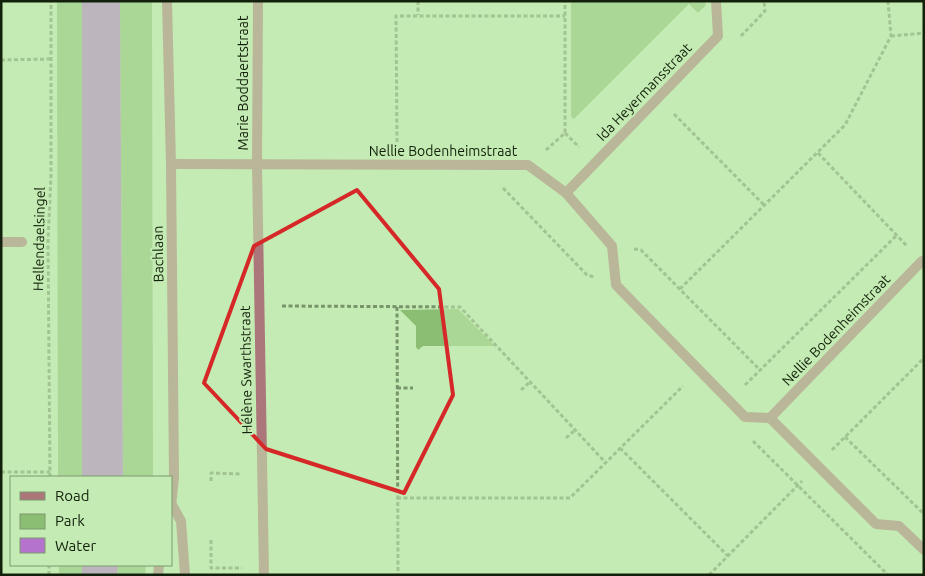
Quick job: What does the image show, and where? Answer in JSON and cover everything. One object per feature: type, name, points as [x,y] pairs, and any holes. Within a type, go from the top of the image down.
[{"type":"street","name":"Bachlaan","points":[[167,1],[174,468],[172,506],[181,521],[185,575]]},
{"type":"street","name":"Marie Boddaertstraat","points":[[256,165],[258,1]]},
{"type":"street","name":"Ida Heyermansstraat","points":[[566,193],[718,36],[716,1]]},
{"type":"street","name":"Nellie Bodenheimstraat","points":[[170,164],[528,165],[566,193],[612,246]]},
{"type":"street","name":"Hélène Swarthstraat","points":[[256,165],[264,571]]},
{"type":"street","points":[[1,242],[22,242]]},
{"type":"street","points":[[612,246],[616,285],[745,417],[770,418],[876,524],[899,526],[924,550]]},
{"type":"street","name":"Nellie Bodenheimstraat","points":[[770,418],[922,261]]},
{"type":"path","name":"Hellendaelsingel","points":[[50,476],[48,242],[52,175],[51,1]]},
{"type":"path","points":[[418,1],[418,15]]},
{"type":"path","points":[[528,165],[565,133],[565,1]]},
{"type":"path","points":[[680,289],[844,125],[891,36],[888,1]]},
{"type":"path","points":[[398,165],[396,16],[565,16]]},
{"type":"path","points":[[891,36],[924,33]]},
{"type":"path","points":[[1,60],[51,59]]},
{"type":"path","points":[[658,98],[765,206]]},
{"type":"path","points":[[818,153],[922,261]]},
{"type":"path","points":[[496,165],[495,180],[587,275],[616,285]]},
{"type":"path","points":[[729,401],[896,236]]},
{"type":"path","points":[[612,246],[641,250],[760,370]]},
{"type":"path","points":[[259,306],[460,307],[606,463]]},
{"type":"path","points":[[397,307],[398,575]]},
{"type":"path","points":[[397,498],[570,498],[699,370]]},
{"type":"path","points":[[521,390],[530,382]]},
{"type":"path","points":[[397,388],[413,388]]},
{"type":"path","points":[[745,417],[748,436],[887,575]]},
{"type":"path","points":[[566,438],[575,430]]},
{"type":"path","points":[[845,436],[924,514]]},
{"type":"path","points":[[620,448],[728,556]]},
{"type":"path","points":[[1,472],[50,472]]},
{"type":"path","points":[[211,481],[211,474],[261,474]]},
{"type":"path","points":[[211,540],[211,568],[264,571]]},
{"type":"highlighted area","points":[[357,190],[439,289],[453,395],[404,493],[266,449],[204,383],[254,246]]},
{"type":"green space","points":[[57,1],[82,1],[82,476],[58,476]]},
{"type":"green space","points":[[120,1],[152,1],[153,476],[123,476]]},
{"type":"green space","points":[[571,1],[705,1],[706,5],[698,13],[689,4],[574,119],[571,115]]},
{"type":"green space","points":[[458,309],[495,346],[423,346],[418,350],[416,347],[416,326],[400,310]]},
{"type":"green space","points":[[59,566],[82,566],[82,575],[59,575]]},
{"type":"green space","points":[[118,566],[146,566],[145,575],[117,575]]},
{"type":"water","points":[[82,1],[120,1],[123,476],[82,476]]},
{"type":"water","points":[[82,566],[118,566],[117,575],[82,575]]}]
